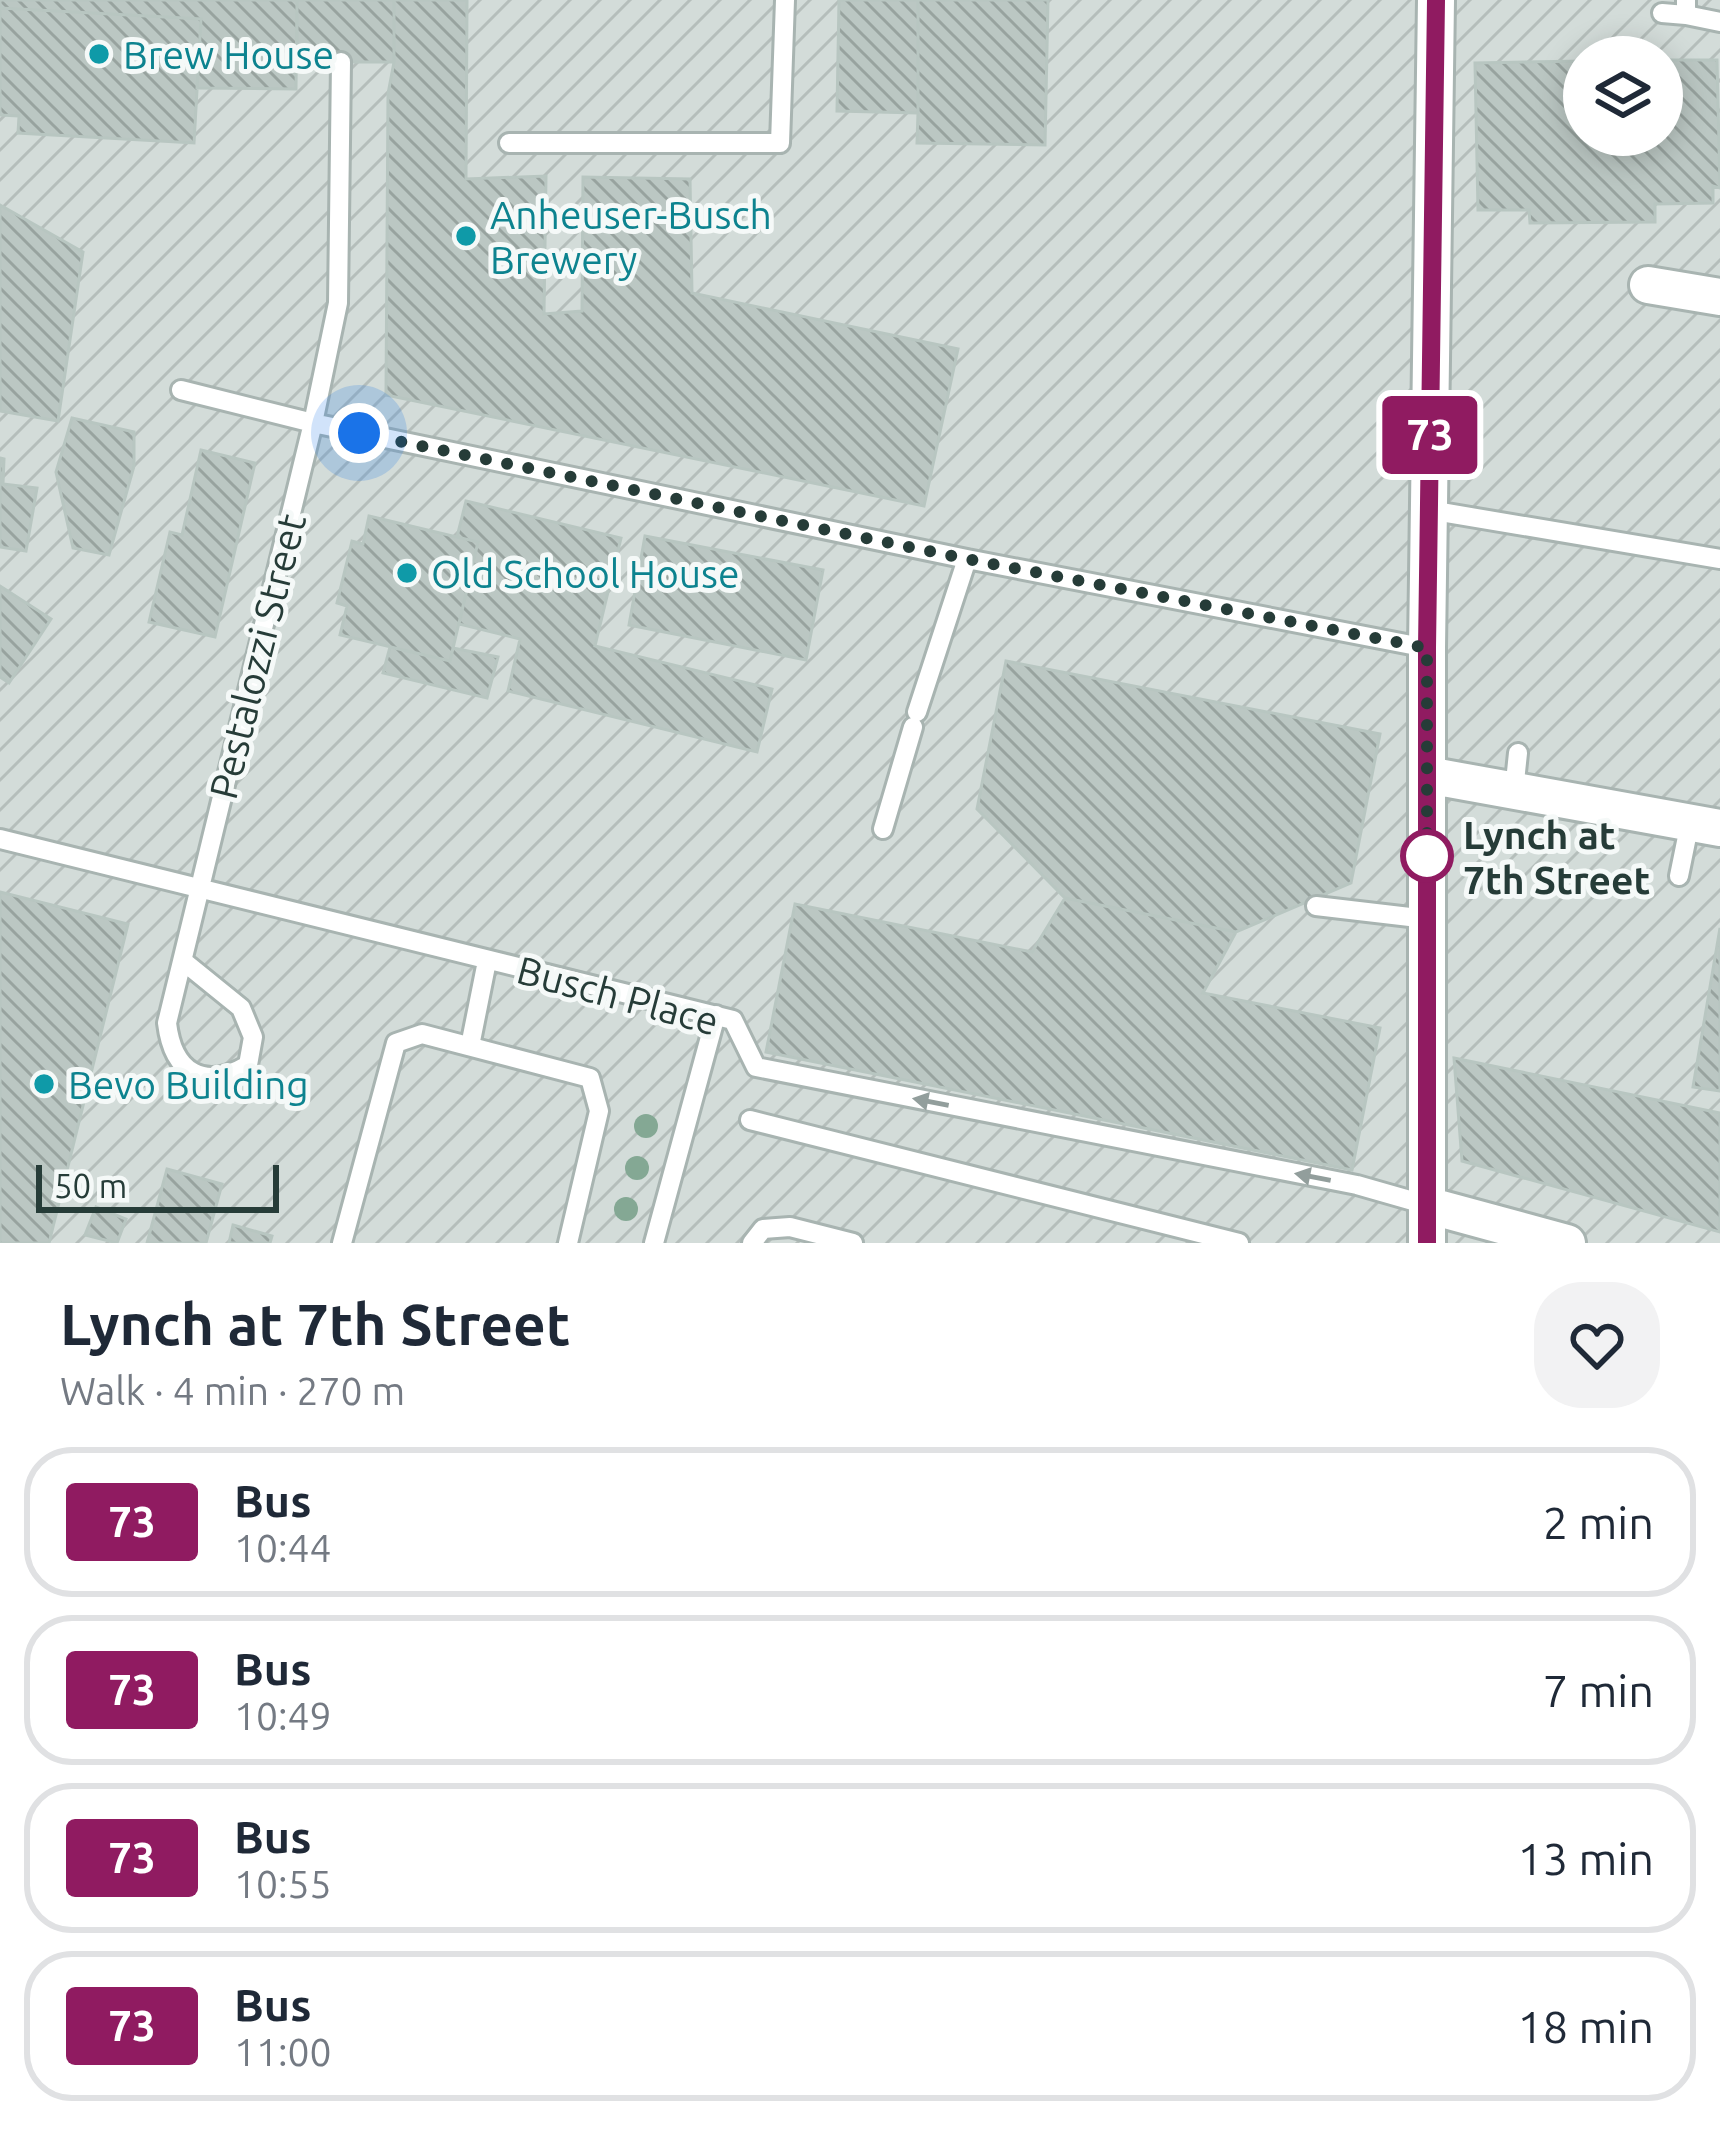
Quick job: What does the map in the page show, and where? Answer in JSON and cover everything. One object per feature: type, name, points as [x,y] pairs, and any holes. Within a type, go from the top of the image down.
[{"type":"street","points":[[1427,1243],[1426,775],[1436,0]]},
{"type":"street","points":[[1648,285],[1720,297]]},
{"type":"street","points":[[1426,775],[1710,825]]},
{"type":"street","points":[[1427,1205],[1567,1243]]},
{"type":"lane","points":[[509,143],[780,143],[785,0]]},
{"type":"lane","points":[[1662,14],[1686,8],[1720,22]]},
{"type":"lane","name":"Pestalozzi Street","points":[[183,961],[241,1008],[254,1037],[248,1065],[232,1075],[206,1080],[187,1069],[170,1045],[167,1023],[338,303],[341,62]]},
{"type":"lane","points":[[181,391],[313,423],[967,559],[1427,648]]},
{"type":"lane","points":[[1429,509],[1720,559]]},
{"type":"lane","points":[[884,830],[967,559]]},
{"type":"lane","points":[[1514,790],[1518,752]]},
{"type":"lane","points":[[1679,876],[1710,825]]},
{"type":"lane","name":"Busch Place","points":[[0,839],[733,1020],[756,1067],[1357,1185],[1427,1205]]},
{"type":"lane","points":[[1316,906],[1427,919]]},
{"type":"lane","points":[[470,1046],[487,961]]},
{"type":"lane","points":[[654,1243],[716,1015]]},
{"type":"lane","points":[[342,1243],[396,1043],[422,1034],[590,1078],[599,1111],[568,1243]]},
{"type":"lane","points":[[749,1120],[1239,1243]]},
{"type":"lane","points":[[752,1243],[763,1229],[790,1227],[853,1243]]},
{"type":"shaded area","name":"Anheuser-Busch Brewery","points":[[0,0],[1720,0],[1720,1243],[0,1243]]},
{"type":"building","points":[[0,0],[297,0],[296,89],[197,88],[201,19],[0,8]]},
{"type":"building","points":[[297,0],[394,0],[394,62],[297,62]]},
{"type":"building","name":"Anheuser-Busch Brewery","points":[[394,0],[467,0],[466,179],[546,176],[544,314],[582,311],[583,177],[690,179],[692,293],[958,349],[924,506],[386,395],[388,94],[394,62]]},
{"type":"building","points":[[839,0],[1048,0],[1045,145],[917,143],[918,113],[837,111]]},
{"type":"building","points":[[839,0],[918,0],[918,113],[837,111]]},
{"type":"building","name":"Brew House","points":[[0,8],[201,19],[194,143],[18,133],[19,116],[0,115]]},
{"type":"building","points":[[1683,60],[1717,60],[1720,188],[1713,186],[1713,203],[1655,204],[1655,222],[1530,223],[1529,210],[1478,210],[1475,63],[1563,61],[1563,156],[1683,156]]},
{"type":"building","points":[[0,205],[83,252],[58,421],[0,411]]},
{"type":"building","points":[[72,418],[134,432],[134,466],[109,555],[73,548],[56,472]]},
{"type":"building","points":[[201,450],[255,463],[215,637],[149,622],[170,532],[182,535]]},
{"type":"building","points":[[0,458],[4,459],[3,484],[37,488],[26,551],[0,547]]},
{"type":"building","points":[[466,501],[621,538],[595,646],[772,689],[757,752],[508,691],[520,639],[459,624],[478,542],[457,537]]},
{"type":"building","name":"Old School House","points":[[369,516],[478,542],[450,661],[340,635],[347,606],[337,603],[352,541],[363,544]]},
{"type":"building","points":[[645,536],[823,570],[806,660],[629,625]]},
{"type":"building","points":[[0,586],[51,619],[9,683],[0,677]]},
{"type":"building","points":[[390,647],[450,661],[453,648],[498,657],[487,698],[383,673]]},
{"type":"building","points":[[1006,661],[1380,734],[1351,883],[1236,932],[1065,898],[977,809]]},
{"type":"building","name":"Bevo Building","points":[[0,892],[128,924],[49,1243],[0,1243]]},
{"type":"building","points":[[1065,898],[1236,932],[1203,993],[1380,1028],[1352,1170],[766,1052],[795,904],[1032,952]]},
{"type":"building","points":[[1720,928],[1720,1091],[1693,1087]]},
{"type":"building","points":[[1454,1058],[1720,1113],[1720,1232],[1462,1161]]},
{"type":"building","points":[[167,1169],[222,1184],[206,1243],[147,1243]]},
{"type":"building","points":[[96,1207],[126,1219],[117,1243],[85,1235]]},
{"type":"building","points":[[233,1225],[272,1236],[270,1243],[229,1243]]},
{"type":"bus line","name":"73","points":[[1427,1243],[1427,648],[1436,0]]},
{"type":"place","name":"Brew House","points":[[99,54]]},
{"type":"place","name":"Anheuser-Busch Brewery","points":[[466,236]]},
{"type":"place","name":"Old School House","points":[[407,573]]},
{"type":"place","name":"Lynch at 7th Street","points":[[1427,856]]},
{"type":"place","name":"Bevo Building","points":[[44,1084]]},
{"type":"route","points":[[359,433],[1427,648],[1427,856]]}]
